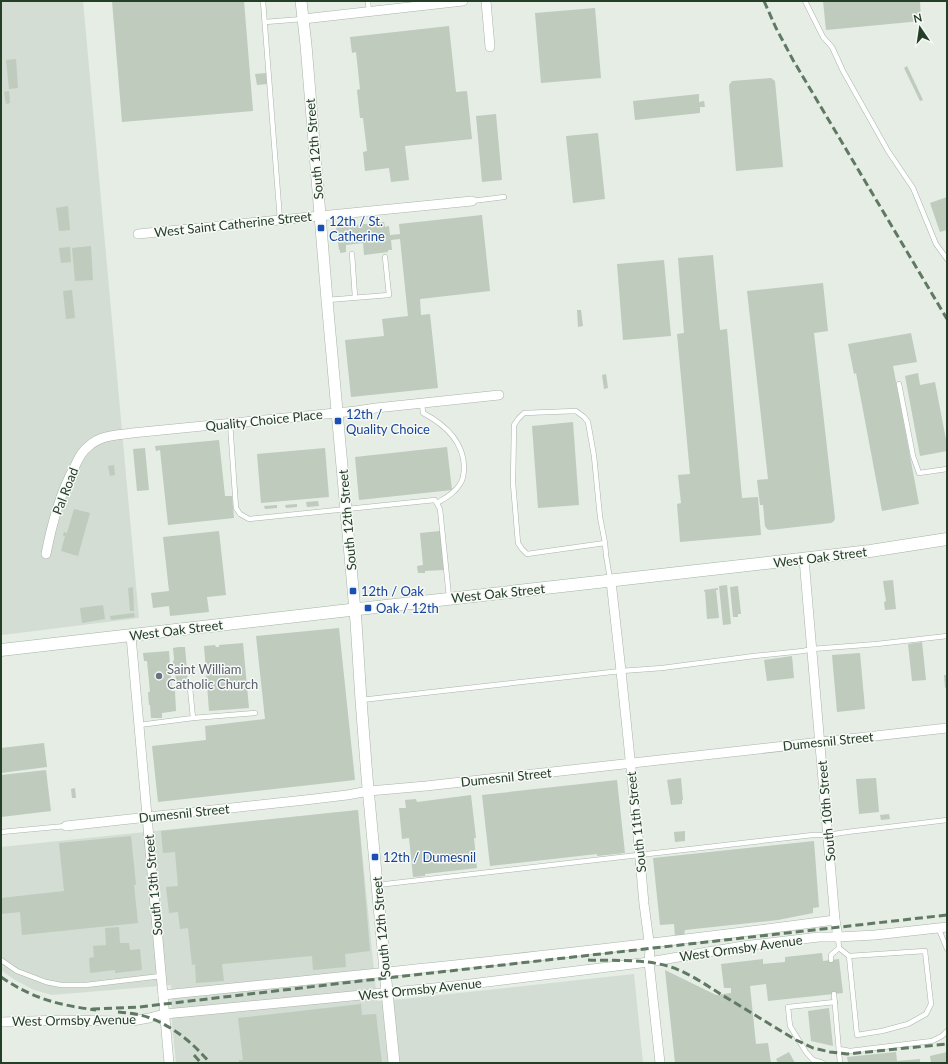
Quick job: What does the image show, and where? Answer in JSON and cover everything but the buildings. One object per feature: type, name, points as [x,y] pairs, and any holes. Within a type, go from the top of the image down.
[{"type":"main road","name":"West Oak Street","points":[[1,650],[804,559],[870,551],[947,539]]},
{"type":"street","name":"South 12th Street","points":[[301,1],[355,609],[361,700],[386,992],[394,1063]]},
{"type":"street","points":[[303,19],[463,1]]},
{"type":"street","points":[[486,1],[490,47]]},
{"type":"street","name":"West Saint Catherine Street","points":[[138,234],[472,201]]},
{"type":"street","name":"Quality Choice Place","points":[[100,439],[120,434],[499,395]]},
{"type":"street","name":"Pal Road","points":[[46,554],[59,502],[67,482],[80,456],[89,445],[100,439]]},
{"type":"street","name":"South 10th Street","points":[[804,559],[821,742],[835,920]]},
{"type":"street","name":"South 11th Street","points":[[611,581],[631,763],[649,944],[649,962],[660,1063]]},
{"type":"street","name":"South 13th Street","points":[[131,636],[169,1063]]},
{"type":"street","name":"Dumesnil Street","points":[[66,826],[147,818],[369,791],[426,786],[947,728]]},
{"type":"street","points":[[835,920],[838,937]]},
{"type":"street","name":"West Ormsby Avenue","points":[[163,995],[649,944],[835,920]]},
{"type":"street","name":"West Ormsby Avenue","points":[[1,1022],[62,1020],[132,1021],[164,1014],[454,986],[649,962],[742,946],[820,937],[875,935],[943,927]]},
{"type":"lane","points":[[263,1],[280,220]]},
{"type":"lane","points":[[368,1],[369,12]]},
{"type":"lane","points":[[805,1],[823,37],[832,47],[843,71],[888,151],[912,188],[936,244],[947,259]]},
{"type":"lane","points":[[264,22],[303,19]]},
{"type":"lane","points":[[472,201],[504,197]]},
{"type":"lane","points":[[352,254],[355,297]]},
{"type":"lane","points":[[327,300],[388,294],[385,257]]},
{"type":"lane","points":[[898,384],[913,456],[919,473],[947,469]]},
{"type":"lane","points":[[422,403],[423,413],[434,418],[454,437],[464,458],[464,472],[460,484],[450,495],[437,503]]},
{"type":"lane","points":[[605,543],[527,554],[518,543],[513,483],[514,425],[524,413],[576,411],[588,422],[594,456],[600,517],[605,543],[606,556],[611,581]]},
{"type":"lane","points":[[230,423],[236,508],[240,514],[249,519],[435,500],[440,509],[450,599]]},
{"type":"lane","points":[[361,700],[621,671],[662,668],[812,649],[877,644],[947,636]]},
{"type":"lane","points":[[190,688],[193,718]]},
{"type":"lane","points":[[139,725],[193,718],[255,713]]},
{"type":"lane","points":[[377,885],[828,835],[947,820]]},
{"type":"lane","points":[[1,832],[66,826]]},
{"type":"lane","points":[[943,927],[947,949]]},
{"type":"lane","points":[[838,937],[839,948],[849,956],[925,951],[931,1004],[926,1014],[908,1024],[882,1031],[857,1035],[849,956]]},
{"type":"lane","points":[[831,960],[831,955],[839,948]]},
{"type":"lane","points":[[1,960],[17,971],[46,982],[61,985],[86,985],[161,976]]},
{"type":"lane","points":[[834,994],[840,1063]]},
{"type":"lane","points":[[823,1063],[814,1060],[806,1052],[790,1026],[788,1007],[835,1002]]},
{"type":"lane","points":[[839,1049],[850,1051],[932,1041],[942,1036],[947,1031]]},
{"type":"shaded area","points":[[1,1],[83,1],[139,618],[2,635],[1,637]]},
{"type":"shaded area","points":[[358,810],[377,1001],[634,974],[643,1063],[176,1063],[172,1023],[171,985],[52,995],[34,990],[15,980],[1,970],[1,847]]},
{"type":"railway","points":[[764,1],[793,60],[947,319]]},
{"type":"railway","points":[[92,1009],[139,1007],[947,915]]},
{"type":"railway","points":[[588,960],[642,961],[668,966],[684,972],[796,1040],[813,1048],[830,1052],[847,1054],[947,1044]]},
{"type":"railway","points":[[1,977],[35,996],[70,1006],[96,1010]]},
{"type":"railway","points":[[118,1012],[130,1013],[150,1018],[167,1026],[190,1042],[210,1063]]},
{"type":"railway","points":[[194,1055],[201,1063]]},
{"type":"place","name":"12th / St. Catherine","points":[[321,228]]},
{"type":"place","name":"12th / Quality Choice","points":[[338,421]]},
{"type":"place","name":"12th / Oak","points":[[353,591]]},
{"type":"place","name":"Oak / 12th","points":[[368,608]]},
{"type":"place","name":"Saint William Catholic Church","points":[[159,676]]},
{"type":"place","name":"12th / Dumesnil","points":[[375,857]]}]
